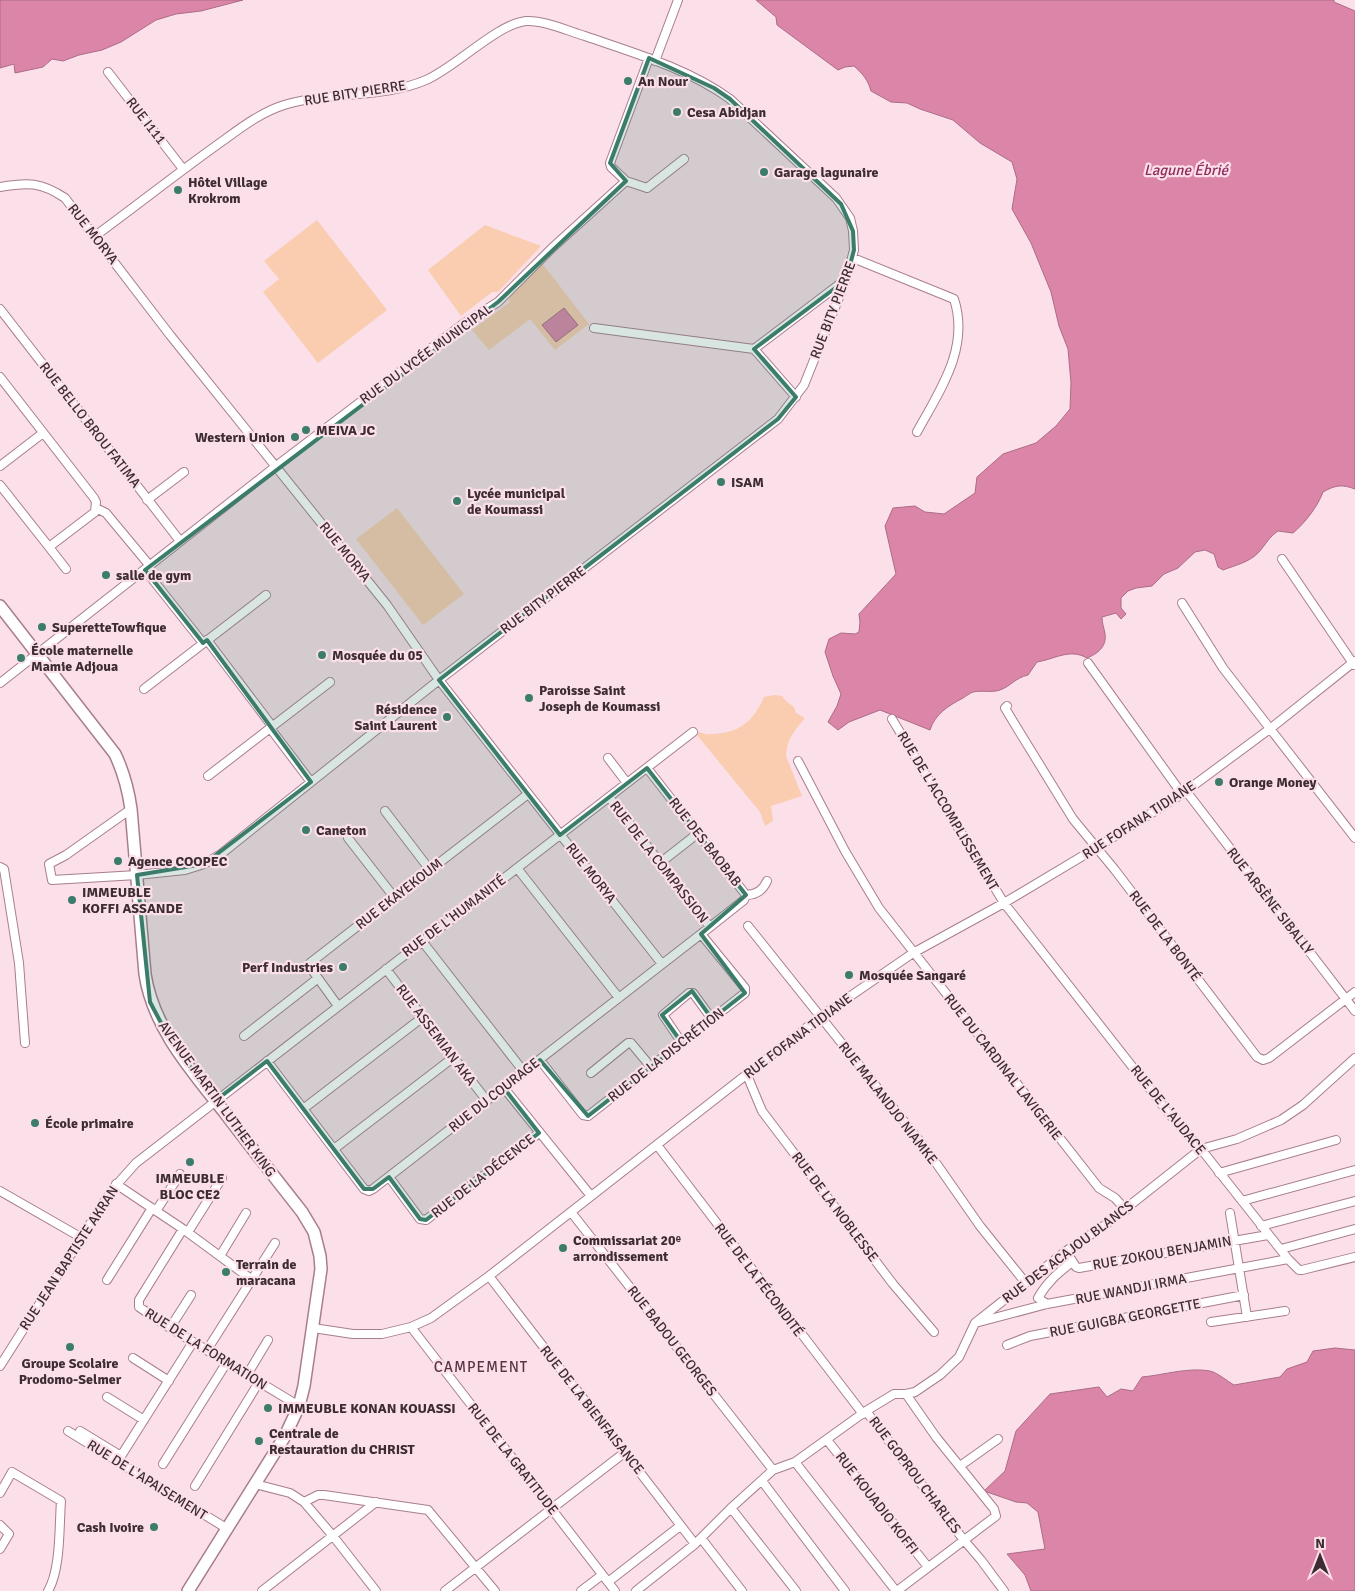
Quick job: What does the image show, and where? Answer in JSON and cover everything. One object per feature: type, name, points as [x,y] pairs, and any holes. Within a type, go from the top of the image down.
[{"type":"street","points":[[678,0],[610,162],[611,167],[626,181],[647,188],[684,159]]},
{"type":"street","name":"RUE BITY PIERRE","points":[[96,236],[183,169],[260,114],[283,105],[306,100],[393,89],[424,80],[450,66],[511,24],[528,21],[553,26],[652,60],[714,88],[730,100],[836,198],[850,218],[853,231],[853,258],[846,280],[804,385],[778,420],[439,680],[221,854],[204,864],[185,870],[55,881],[51,878],[49,864],[66,855],[131,809]]},
{"type":"street","name":"RUE I111","points":[[108,72],[183,169]]},
{"type":"street","name":"RUE DU LYCÉE MUNICIPAL","points":[[0,683],[275,467],[463,324],[498,302],[552,248],[626,181]]},
{"type":"street","name":"RUE MORYA","points":[[0,187],[22,183],[37,184],[49,188],[65,198],[170,335],[387,605],[439,680],[662,964]]},
{"type":"street","points":[[853,258],[954,299],[958,313],[954,358],[950,370],[917,432]]},
{"type":"street","points":[[754,349],[846,280]]},
{"type":"street","name":"RUE BELLO BROU FATIMA","points":[[0,309],[180,541]]},
{"type":"street","points":[[594,328],[754,349],[796,397]]},
{"type":"street","points":[[0,377],[94,498],[95,512],[49,547]]},
{"type":"street","points":[[0,466],[43,433]]},
{"type":"street","points":[[147,500],[184,472]]},
{"type":"street","points":[[0,485],[66,569]]},
{"type":"street","points":[[96,508],[106,513],[271,727],[311,782]]},
{"type":"street","points":[[1282,559],[1354,663]]},
{"type":"street","points":[[144,689],[266,595]]},
{"type":"street","points":[[1182,603],[1223,668],[1355,838]]},
{"type":"street","name":"AVENUE MARTIN LUTHER KING","points":[[0,606],[115,754],[128,785],[144,974],[150,1002],[169,1038],[215,1101],[302,1212],[314,1232],[320,1256],[321,1269],[313,1328],[299,1406],[285,1436],[188,1591]]},
{"type":"street","name":"RUE ARSÈNE SIBALLY","points":[[1088,663],[1184,792],[1355,1011]]},
{"type":"street","name":"RUE FOFANA TIDIANE","points":[[313,1328],[353,1334],[382,1334],[411,1327],[431,1318],[489,1276],[820,1017],[913,953],[1004,903],[1184,792],[1271,728],[1354,663]]},
{"type":"street","points":[[208,776],[330,682]]},
{"type":"street","name":"RUE DE LA BONTÉ","points":[[1006,706],[1005,708],[1068,811],[1258,1057],[1263,1060],[1269,1058],[1355,992]]},
{"type":"street","name":"RUE DE L'ACCOMPLISSEMENT","points":[[892,719],[1004,903]]},
{"type":"street","name":"RUE DE L'HUMANITÉ","points":[[215,1101],[693,732]]},
{"type":"street","points":[[608,758],[627,783]]},
{"type":"street","name":"RUE DU CARDINAL LAVIGERIE","points":[[798,761],[850,859],[879,908],[1099,1188],[1116,1198],[1126,1210]]},
{"type":"street","name":"RUE DES BAOBAB","points":[[647,768],[746,895],[760,891],[767,881]]},
{"type":"street","name":"RUE EKAYEKOUM","points":[[338,1006],[310,967],[310,963],[528,794]]},
{"type":"street","name":"RUE DE LA COMPASSION","points":[[609,797],[710,927]]},
{"type":"street","points":[[385,811],[430,870]]},
{"type":"street","points":[[660,863],[697,834]]},
{"type":"street","points":[[348,838],[394,897]]},
{"type":"street","points":[[0,867],[4,869],[19,963],[24,1043]]},
{"type":"street","points":[[517,868],[619,998]]},
{"type":"street","name":"RUE DU COURAGE","points":[[267,1061],[364,1189],[369,1191],[710,927],[744,900],[746,895]]},
{"type":"street","name":"RUE DE L'AUDACE","points":[[1004,903],[1171,1116],[1201,1149],[1288,1259],[1299,1270],[1302,1270],[1355,1257]]},
{"type":"street","name":"RUE MALANDJO NIAMKE","points":[[748,926],[927,1150],[980,1226],[1025,1282]]},
{"type":"street","name":"RUE DE LA DISCRÉTION","points":[[540,1060],[586,1117],[682,1043],[745,993],[746,990],[701,934]]},
{"type":"street","points":[[422,941],[524,1072]]},
{"type":"street","name":"RUE ASSEMIAN AKA","points":[[386,969],[487,1101]]},
{"type":"street","points":[[244,1036],[318,979]]},
{"type":"street","points":[[682,1043],[663,1015],[689,993],[693,993],[712,1019]]},
{"type":"street","points":[[304,1109],[423,1017]]},
{"type":"street","points":[[591,1072],[628,1043],[631,1043],[651,1067]]},
{"type":"street","points":[[334,1149],[454,1057]]},
{"type":"street","points":[[1201,1149],[1237,1139],[1281,1120],[1303,1105],[1355,1058]]},
{"type":"street","name":"RUE DE LA NOBLESSE","points":[[747,1075],[762,1111],[839,1210],[893,1284],[934,1332]]},
{"type":"street","points":[[504,1088],[591,1196]]},
{"type":"street","name":"RUE JEAN BAPTISTE AKRAN","points":[[0,1366],[116,1184],[136,1164],[215,1101]]},
{"type":"street","name":"RUE DE LA DÉCENCE","points":[[389,1177],[420,1219],[426,1220],[539,1132]]},
{"type":"street","points":[[1219,1173],[1336,1140]]},
{"type":"street","name":"RUE DE LA FÉCONDITÉ","points":[[657,1146],[864,1413]]},
{"type":"street","name":"RUE DES ACAJOU BLANCS","points":[[636,1591],[701,1538],[773,1470],[795,1462],[894,1394],[916,1392],[933,1380],[959,1357],[975,1323],[1066,1250],[1126,1210],[1201,1149]]},
{"type":"street","points":[[1242,1201],[1355,1170]]},
{"type":"street","points":[[107,1280],[154,1209],[180,1174]]},
{"type":"street","points":[[185,1230],[222,1178]]},
{"type":"street","points":[[116,1184],[185,1230],[251,1279]]},
{"type":"street","points":[[0,1190],[82,1238]]},
{"type":"street","points":[[1261,1226],[1355,1201]]},
{"type":"street","name":"RUE BADOU GEORGES","points":[[571,1212],[773,1470]]},
{"type":"street","points":[[220,1256],[246,1213]]},
{"type":"street","points":[[1230,1213],[1247,1317]]},
{"type":"street","points":[[1281,1249],[1355,1229]]},
{"type":"street","name":"RUE DE LA FORMATION","points":[[185,1230],[139,1300],[139,1307],[170,1328],[299,1406]]},
{"type":"street","name":"RUE ZOKOU BENJAMIN","points":[[1066,1250],[1072,1262],[1079,1268],[1268,1235]]},
{"type":"street","points":[[207,1350],[275,1243]]},
{"type":"street","name":"RUE WANDJI IRMA","points":[[975,1323],[1047,1304],[1288,1259]]},
{"type":"street","points":[[1047,1304],[1038,1298],[1044,1286],[1072,1262]]},
{"type":"street","name":"RUE DE LA BIENFAISANCE","points":[[489,1276],[694,1544]]},
{"type":"street","points":[[170,1328],[191,1295]]},
{"type":"street","name":"RUE GUIGBA GEORGETTE","points":[[1007,1345],[1030,1336],[1244,1296]]},
{"type":"street","points":[[1212,1322],[1285,1312]]},
{"type":"street","name":"RUE DE LA GRATITUDE","points":[[411,1327],[615,1591]]},
{"type":"street","points":[[248,1375],[268,1340]]},
{"type":"street","points":[[80,1431],[121,1456],[193,1342]]},
{"type":"street","points":[[133,1358],[169,1381]]},
{"type":"street","points":[[163,1464],[227,1362]]},
{"type":"street","points":[[195,1486],[259,1382]]},
{"type":"street","points":[[795,1462],[896,1591],[996,1516],[994,1509],[936,1437],[906,1394]]},
{"type":"street","points":[[107,1398],[144,1420]]},
{"type":"street","name":"RUE GOPROU CHARLES","points":[[864,1413],[1004,1591]]},
{"type":"street","name":"RUE DE L'APAISEMENT","points":[[68,1432],[226,1528]]},
{"type":"street","points":[[960,1466],[998,1439]]},
{"type":"street","name":"RUE KOUADIO KOFFI","points":[[827,1440],[928,1567]]},
{"type":"street","points":[[445,1591],[624,1453]]},
{"type":"street","points":[[0,1493],[12,1472],[61,1501],[57,1557],[48,1591]]},
{"type":"street","points":[[762,1481],[845,1591]]},
{"type":"street","points":[[255,1484],[290,1493],[304,1502],[376,1591]]},
{"type":"street","points":[[304,1502],[318,1495],[324,1495],[428,1510],[494,1591]]},
{"type":"street","points":[[262,1591],[376,1502]]},
{"type":"street","points":[[731,1508],[796,1591]]},
{"type":"street","points":[[0,1525],[9,1534],[0,1549]]},
{"type":"street","points":[[608,1582],[680,1526]]},
{"type":"street","points":[[701,1538],[742,1591]]},
{"type":"street","points":[[581,1591],[602,1575]]},
{"type":"highlighted area","points":[[649,58],[714,88],[730,99],[841,204],[853,231],[854,250],[846,280],[754,349],[796,397],[778,419],[439,680],[560,835],[647,768],[746,895],[701,934],[745,993],[712,1019],[692,991],[662,1015],[682,1043],[588,1116],[540,1060],[504,1088],[539,1133],[426,1220],[420,1219],[389,1177],[373,1189],[364,1189],[267,1061],[215,1101],[169,1038],[150,1002],[137,875],[204,864],[311,782],[207,640],[203,643],[145,570],[498,302],[626,181],[610,163]]},
{"type":"shaded area","points":[[317,220],[387,310],[318,363],[263,292],[279,279],[264,261]]},
{"type":"shaded area","points":[[485,225],[541,246],[498,292],[492,292],[461,316],[428,270]]},
{"type":"shaded area","points":[[542,263],[589,324],[555,350],[530,319],[489,350],[472,330],[510,302],[509,298]]},
{"type":"shaded area","points":[[397,508],[464,594],[423,625],[356,539]]},
{"type":"shaded area","points":[[782,696],[794,707],[796,713],[805,718],[789,740],[786,750],[786,756],[802,796],[771,806],[773,821],[765,826],[760,812],[692,729],[710,734],[737,729],[753,716],[764,697]]},
{"type":"water","points":[[0,0],[243,0],[156,20],[121,42],[102,50],[63,61],[52,59],[43,67],[15,73],[14,64],[0,68]]},
{"type":"water","name":"Lagune Ébrié","points":[[756,0],[1334,0],[1334,2],[1355,11],[1355,489],[1339,486],[1323,492],[1311,514],[1293,533],[1278,531],[1259,552],[1242,563],[1223,570],[1218,567],[1214,554],[1205,550],[1195,552],[1178,568],[1164,574],[1152,586],[1128,591],[1121,598],[1121,608],[1126,614],[1121,619],[1116,613],[1102,617],[1105,639],[1103,646],[1094,654],[1087,658],[1081,655],[1068,654],[1037,662],[1028,675],[1000,690],[973,692],[952,704],[935,719],[930,730],[880,710],[849,722],[838,730],[828,722],[841,694],[825,652],[829,639],[841,633],[855,634],[859,632],[859,614],[896,574],[885,526],[893,508],[915,506],[925,512],[944,514],[975,493],[977,477],[1003,454],[1036,443],[1056,426],[1070,409],[1071,383],[1068,349],[1059,326],[1051,292],[1031,243],[1012,209],[1017,179],[1012,162],[980,143],[953,120],[907,103],[891,102],[871,91],[865,77],[854,66],[838,70],[777,25],[776,17]]},
{"type":"water","points":[[564,308],[578,325],[556,342],[542,325]]},
{"type":"water","points":[[1335,1348],[1355,1350],[1355,1591],[1031,1591],[1025,1575],[1007,1554],[1045,1549],[1038,1512],[1027,1503],[1016,1502],[984,1491],[1005,1471],[1016,1431],[1050,1394],[1099,1387],[1107,1397],[1121,1389],[1133,1391],[1142,1377],[1193,1370],[1213,1372],[1234,1385],[1280,1377],[1287,1369],[1307,1362],[1313,1351]]},
{"type":"place","name":"An Nour","points":[[628,81]]},
{"type":"place","name":"Cesa Abidjan","points":[[677,112]]},
{"type":"place","name":"Garage lagunaire","points":[[764,172]]},
{"type":"place","name":"Hôtel Village Krokrom","points":[[178,190]]},
{"type":"place","name":"MEIVA JC","points":[[306,430]]},
{"type":"place","name":"Western Union","points":[[295,437]]},
{"type":"place","name":"ISAM","points":[[721,482]]},
{"type":"place","name":"Lycée municipal de Koumassi","points":[[457,501]]},
{"type":"place","name":"salle de gym","points":[[106,575]]},
{"type":"place","name":"SuperetteTowfique","points":[[42,627]]},
{"type":"place","name":"Mosquée du 05","points":[[322,655]]},
{"type":"place","name":"École maternelle Mamie Adjoua","points":[[21,658]]},
{"type":"place","name":"Paroisse Saint Joseph de Koumassi","points":[[529,698]]},
{"type":"place","name":"Résidence Saint Laurent","points":[[447,717]]},
{"type":"place","name":"Orange Money","points":[[1219,782]]},
{"type":"place","name":"Caneton","points":[[306,830]]},
{"type":"place","name":"Agence COOPEC","points":[[118,861]]},
{"type":"place","name":"IMMEUBLE KOFFI ASSANDE","points":[[72,900]]},
{"type":"place","name":"Perf Industries","points":[[343,967]]},
{"type":"place","name":"Mosquée Sangaré","points":[[849,975]]},
{"type":"place","name":"École primaire","points":[[35,1123]]},
{"type":"place","name":"IMMEUBLE BLOC CE2","points":[[190,1162]]},
{"type":"place","name":"Commissariat 20ᵉ arrondissement","points":[[563,1248]]},
{"type":"place","name":"Terrain de maracana","points":[[226,1272]]},
{"type":"place","name":"Groupe Scolaire Prodomo-Selmer","points":[[70,1347]]},
{"type":"place","name":"IMMEUBLE KONAN KOUASSI","points":[[268,1408]]},
{"type":"place","name":"Centrale de Restauration du CHRIST","points":[[259,1441]]},
{"type":"place","name":"Cash Ivoire","points":[[154,1527]]},
{"type":"district","name":"CAMPEMENT","points":[[481,1367]]}]
